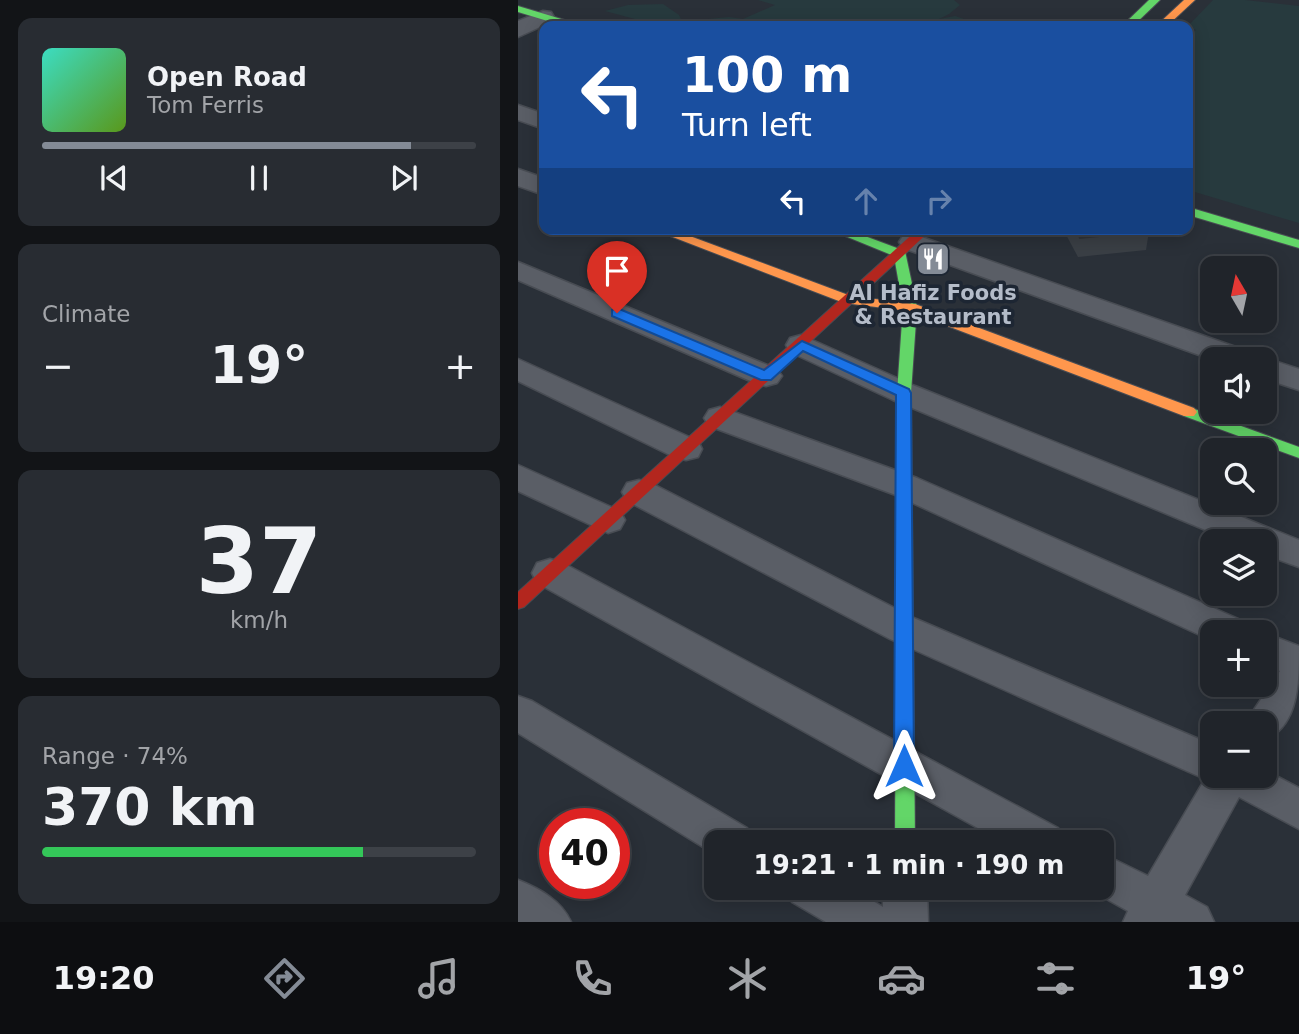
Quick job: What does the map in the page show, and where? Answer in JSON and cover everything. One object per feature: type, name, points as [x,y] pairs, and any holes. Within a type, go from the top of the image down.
[{"type":"street","points":[[1132,21],[1155,0]]},
{"type":"street","points":[[1167,21],[1190,0]]},
{"type":"street","points":[[518,9],[557,21]]},
{"type":"street","points":[[518,30],[543,17]]},
{"type":"street","points":[[518,112],[539,120]]},
{"type":"street","points":[[518,177],[539,185]]},
{"type":"street","points":[[1193,212],[1299,244]]},
{"type":"street","points":[[674,235],[849,300],[910,307],[1299,453]]},
{"type":"street","points":[[870,235],[913,242],[1206,347]]},
{"type":"street","points":[[518,602],[913,242]]},
{"type":"street","points":[[905,830],[904,393],[913,242]]},
{"type":"street","points":[[518,270],[766,376]]},
{"type":"street","points":[[802,345],[904,393],[1299,554]]},
{"type":"street","points":[[518,369],[686,449]]},
{"type":"street","points":[[1277,372],[1299,380]]},
{"type":"street","points":[[720,418],[905,486],[1203,620]]},
{"type":"street","points":[[518,477],[608,520]]},
{"type":"street","points":[[639,492],[903,629],[1200,758]]},
{"type":"street","points":[[550,573],[1021,830]]},
{"type":"street","points":[[1277,653],[1299,663]]},
{"type":"street","points":[[1274,711],[1299,675]]},
{"type":"street","points":[[518,713],[713,830]]},
{"type":"street","points":[[1114,882],[1164,916],[1223,788]]},
{"type":"street","points":[[1260,788],[1299,810]]},
{"type":"street","points":[[830,900],[866,922]]},
{"type":"street","points":[[905,900],[905,922]]},
{"type":"street","points":[[518,901],[548,922]]},
{"type":"green space","points":[[758,0],[954,0],[960,5],[939,19],[955,16],[970,21],[702,21],[729,17],[743,19],[775,5]]},
{"type":"green space","points":[[1213,0],[1245,0],[1299,6],[1299,223],[1193,191],[1193,33],[1196,30],[1193,28],[1193,21]]},
{"type":"green space","points":[[663,4],[679,15],[682,21],[642,21],[605,11],[628,5]]},
{"type":"building","points":[[1079,235],[1110,235],[1080,238]]},
{"type":"traffic: fast","points":[[1132,21],[1155,0]]},
{"type":"traffic: fast","points":[[518,9],[558,21]]},
{"type":"traffic: fast","points":[[1193,212],[1299,244]]},
{"type":"traffic: fast","points":[[850,235],[900,254],[910,307],[904,393],[905,830]]},
{"type":"traffic: fast","points":[[1189,412],[1299,453]]},
{"type":"traffic: slow","points":[[1167,21],[1190,0]]},
{"type":"traffic: slow","points":[[674,235],[849,300],[910,307],[1189,412]]},
{"type":"traffic: jam","points":[[518,602],[919,235]]},
{"type":"place","name":"Al Hafiz Foods & Restaurant","points":[[933,259]]},
{"type":"route","points":[[617,313],[766,376],[802,345],[904,393],[904,766]]}]
